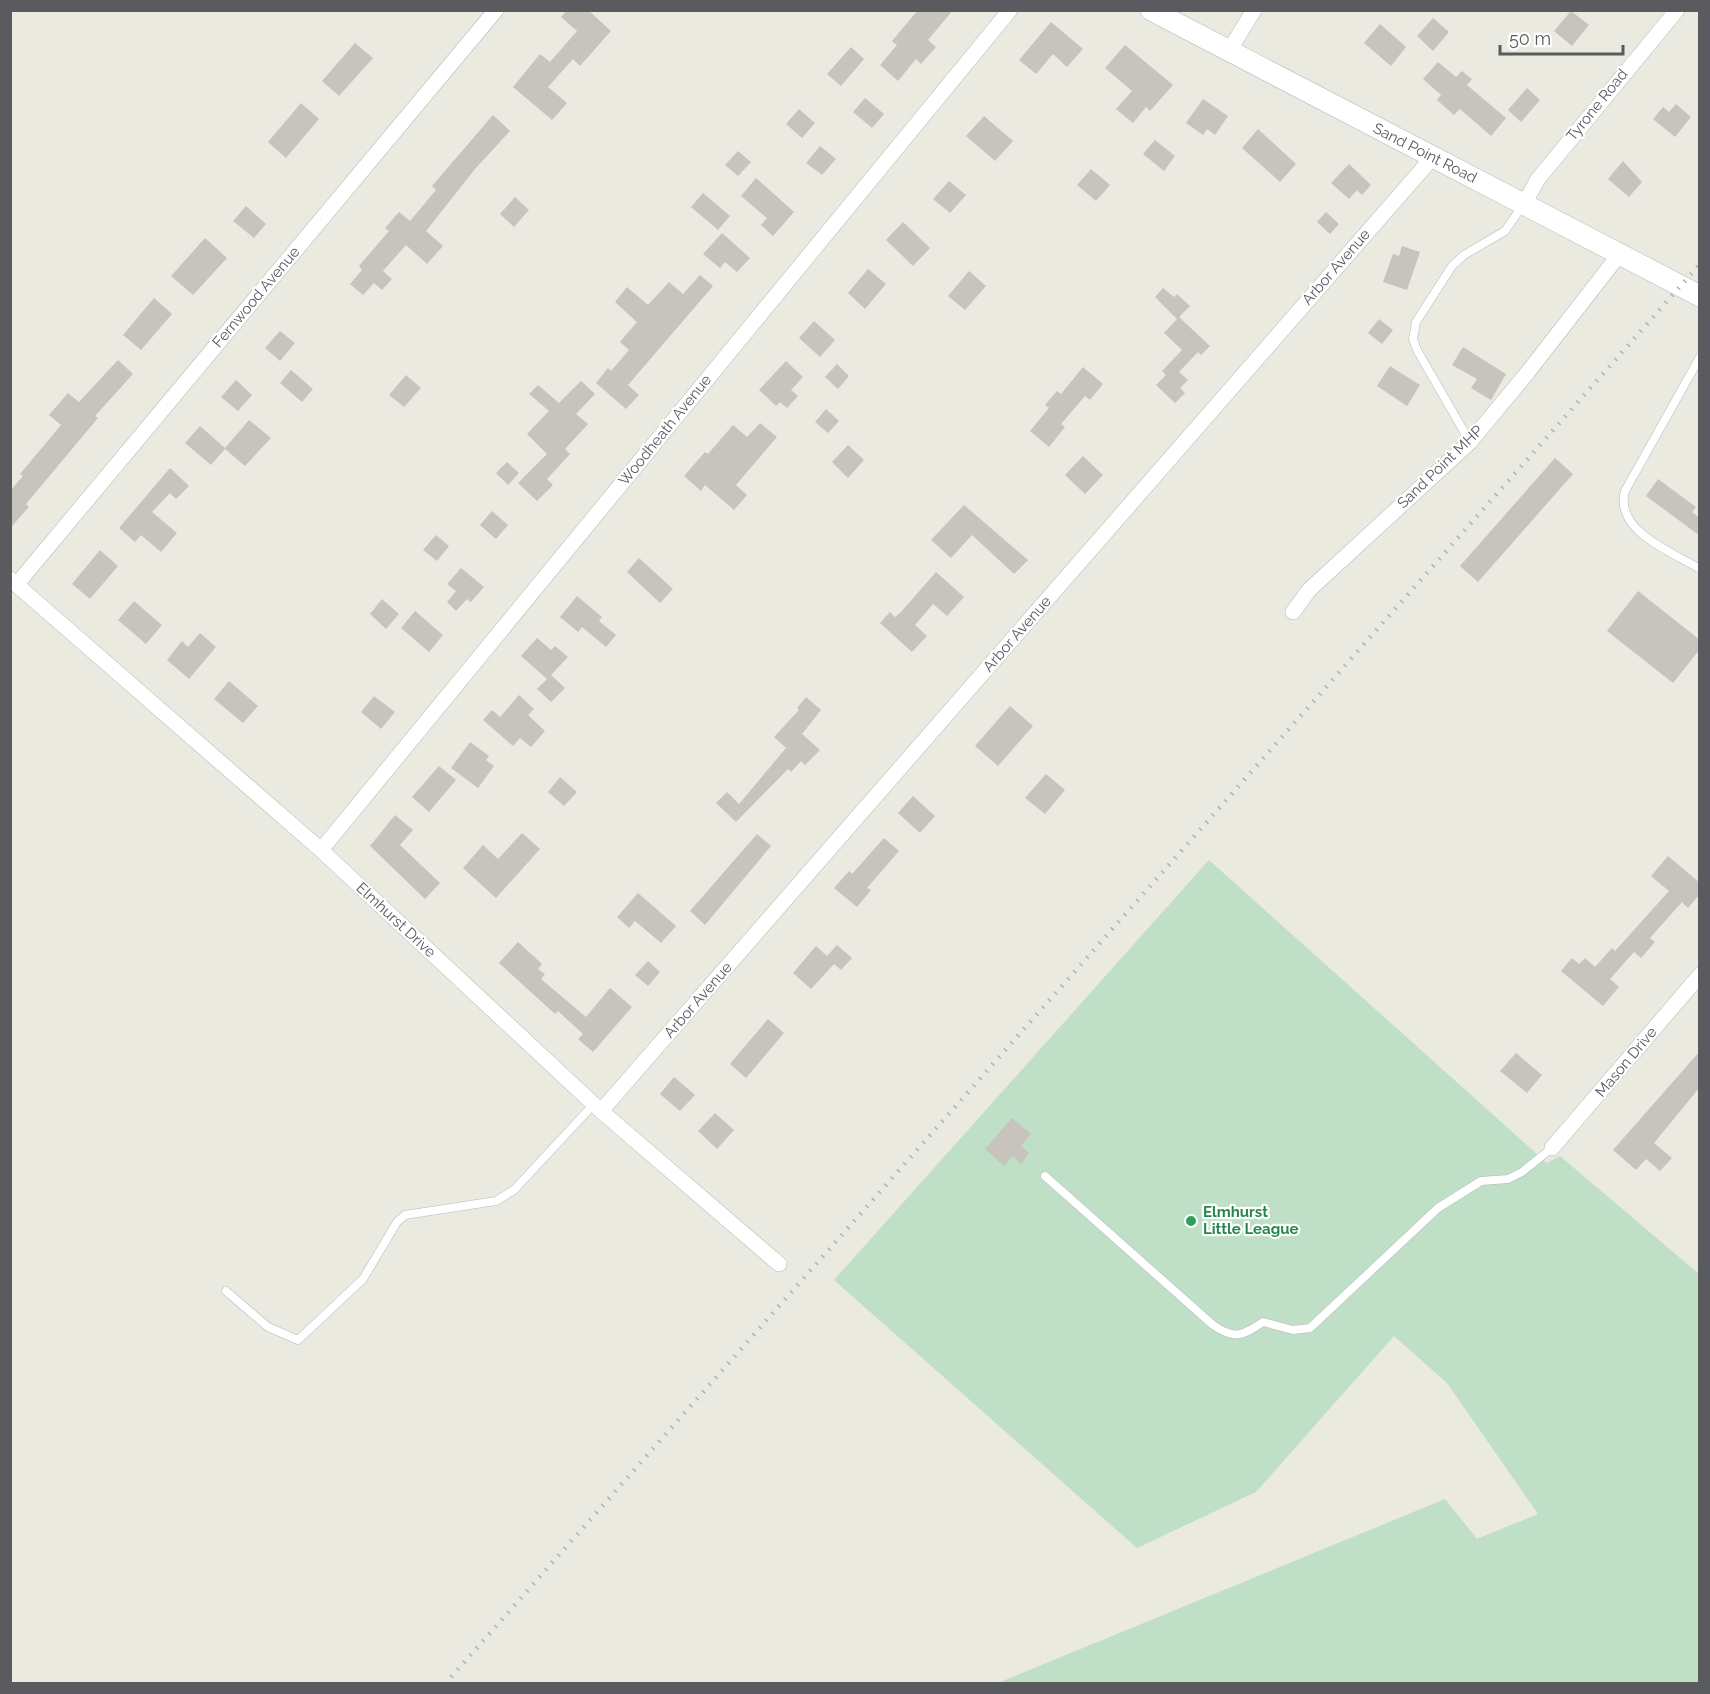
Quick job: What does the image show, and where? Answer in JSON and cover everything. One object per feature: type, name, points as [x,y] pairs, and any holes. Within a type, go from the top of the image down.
[{"type":"street","name":"Fernwood Avenue","points":[[13,585],[495,10]]},
{"type":"street","name":"Woodheath Avenue","points":[[321,850],[1010,10]]},
{"type":"street","name":"Sand Point Road","points":[[1150,10],[1700,296]]},
{"type":"street","points":[[1229,51],[1254,10]]},
{"type":"street","name":"Tyrone Road","points":[[1524,204],[1538,179],[1677,10]]},
{"type":"street","name":"Arbor Avenue","points":[[598,1108],[1433,157]]},
{"type":"street","name":"Sand Point MHP","points":[[1293,612],[1309,590],[1470,442],[1619,255]]},
{"type":"street","name":"Elmhurst Drive","points":[[13,585],[321,850],[598,1108],[779,1264]]},
{"type":"street","name":"Mason Drive","points":[[1552,1148],[1700,975]]},
{"type":"lane","points":[[1470,442],[1417,350],[1413,339],[1416,322],[1452,266],[1464,255],[1505,231],[1524,204]]},
{"type":"lane","points":[[1700,357],[1625,491],[1622,502],[1624,513],[1641,533],[1700,569]]},
{"type":"lane","points":[[226,1290],[268,1327],[298,1340],[363,1279],[397,1222],[405,1215],[496,1201],[514,1190],[598,1108]]},
{"type":"lane","points":[[1045,1176],[1212,1325],[1225,1334],[1235,1335],[1244,1334],[1263,1322],[1293,1330],[1310,1328],[1438,1208],[1482,1181],[1508,1179],[1522,1172],[1552,1148]]},
{"type":"green space","name":"Elmhurst Little League","points":[[1209,860],[1547,1163],[1560,1156],[1699,1274],[1699,1683],[998,1683],[1445,1499],[1477,1539],[1538,1514],[1447,1383],[1394,1336],[1256,1492],[1137,1548],[834,1280]]},
{"type":"building","points":[[567,10],[588,10],[611,31],[580,66],[573,59],[548,87],[567,103],[552,120],[513,87],[540,54],[550,62],[577,31],[561,17]]},
{"type":"building","points":[[918,10],[953,10],[928,40],[936,47],[921,64],[916,59],[898,81],[880,65],[897,45],[892,41]]},
{"type":"building","points":[[1571,11],[1589,25],[1572,46],[1554,31]]},
{"type":"building","points":[[1433,18],[1449,32],[1433,51],[1417,36]]},
{"type":"building","points":[[1051,22],[1083,49],[1067,67],[1053,54],[1036,74],[1019,60]]},
{"type":"building","points":[[1380,24],[1406,47],[1391,66],[1364,43]]},
{"type":"building","points":[[355,43],[373,58],[339,96],[322,81]]},
{"type":"building","points":[[1125,45],[1173,85],[1150,111],[1146,107],[1133,123],[1116,109],[1132,91],[1105,68]]},
{"type":"building","points":[[851,47],[864,59],[841,86],[827,74]]},
{"type":"building","points":[[1438,62],[1456,77],[1462,71],[1472,79],[1467,85],[1506,118],[1491,136],[1460,109],[1454,115],[1437,100],[1441,95],[1423,79]]},
{"type":"building","points":[[1527,88],[1540,100],[1521,122],[1508,110]]},
{"type":"building","points":[[865,98],[884,114],[872,128],[853,112]]},
{"type":"building","points":[[1203,99],[1228,116],[1215,135],[1207,129],[1203,135],[1186,123]]},
{"type":"building","points":[[301,103],[319,119],[286,158],[268,142]]},
{"type":"building","points":[[1676,104],[1691,117],[1675,137],[1653,119],[1663,107],[1669,112]]},
{"type":"building","points":[[799,109],[815,123],[802,138],[786,124]]},
{"type":"building","points":[[493,115],[510,131],[475,169],[426,231],[443,246],[427,264],[406,245],[383,271],[392,279],[382,290],[374,283],[363,295],[350,284],[362,270],[359,266],[389,231],[385,228],[399,212],[410,221],[436,190],[432,186]]},
{"type":"building","points":[[984,116],[1013,141],[995,161],[966,136]]},
{"type":"building","points":[[1258,129],[1296,164],[1280,182],[1242,148]]},
{"type":"building","points":[[1155,140],[1175,156],[1164,171],[1143,154]]},
{"type":"building","points":[[820,146],[836,159],[822,175],[806,163]]},
{"type":"building","points":[[738,151],[751,162],[738,176],[725,165]]},
{"type":"building","points":[[1623,161],[1642,182],[1629,197],[1608,179]]},
{"type":"building","points":[[1349,164],[1371,185],[1362,195],[1357,190],[1349,199],[1331,183]]},
{"type":"building","points":[[1091,169],[1110,185],[1096,201],[1077,185]]},
{"type":"building","points":[[756,178],[794,212],[773,236],[761,225],[767,218],[741,196]]},
{"type":"building","points":[[949,181],[966,195],[950,213],[933,199]]},
{"type":"building","points":[[703,193],[730,216],[718,230],[691,207]]},
{"type":"building","points":[[515,197],[529,210],[514,227],[500,214]]},
{"type":"building","points":[[246,206],[266,224],[254,238],[233,221]]},
{"type":"building","points":[[1326,212],[1339,224],[1330,234],[1317,222]]},
{"type":"building","points":[[903,222],[930,248],[913,266],[886,240]]},
{"type":"building","points":[[722,233],[750,258],[737,272],[725,262],[720,268],[703,254]]},
{"type":"building","points":[[205,238],[227,258],[193,295],[171,276]]},
{"type":"building","points":[[1402,246],[1420,252],[1407,290],[1383,282],[1393,254],[1399,256]]},
{"type":"building","points":[[868,269],[886,284],[865,309],[848,293]]},
{"type":"building","points":[[969,271],[986,286],[965,310],[948,296]]},
{"type":"building","points":[[700,275],[713,286],[628,385],[639,395],[626,409],[596,383],[608,368],[611,371],[629,350],[620,342],[637,322],[615,302],[627,287],[648,305],[669,282],[683,294]]},
{"type":"building","points":[[1163,288],[1174,297],[1177,294],[1190,306],[1179,317],[1210,346],[1201,355],[1198,352],[1179,372],[1188,380],[1180,388],[1185,393],[1175,403],[1156,385],[1166,375],[1162,371],[1182,350],[1164,333],[1177,319],[1155,297]]},
{"type":"building","points":[[154,298],[172,314],[141,350],[123,335]]},
{"type":"building","points":[[1379,319],[1393,330],[1382,344],[1368,333]]},
{"type":"building","points":[[814,321],[835,340],[820,357],[799,338]]},
{"type":"building","points":[[280,331],[295,343],[280,361],[265,348]]},
{"type":"building","points":[[1463,347],[1506,374],[1491,400],[1471,388],[1477,379],[1452,365]]},
{"type":"building","points":[[118,360],[133,374],[95,416],[98,418],[26,504],[29,507],[10,528],[10,491],[23,476],[20,474],[61,425],[49,415],[68,393],[79,402]]},
{"type":"building","points":[[786,361],[803,377],[791,390],[798,396],[787,408],[780,402],[776,406],[759,390]]},
{"type":"building","points":[[837,364],[849,376],[838,389],[825,377]]},
{"type":"building","points":[[1390,366],[1420,385],[1407,406],[1377,386]]},
{"type":"building","points":[[1083,367],[1103,384],[1090,400],[1085,396],[1061,424],[1065,427],[1049,447],[1030,431],[1049,408],[1045,405],[1057,391],[1061,394]]},
{"type":"building","points":[[291,370],[313,389],[302,402],[280,383]]},
{"type":"building","points":[[406,375],[421,388],[404,407],[389,395]]},
{"type":"building","points":[[236,380],[252,395],[238,411],[221,397]]},
{"type":"building","points":[[581,381],[595,394],[576,414],[588,424],[565,449],[570,454],[547,479],[553,485],[537,501],[518,483],[547,454],[527,434],[549,411],[529,394],[538,385],[559,403]]},
{"type":"building","points":[[826,409],[839,421],[828,433],[815,422]]},
{"type":"building","points":[[249,420],[271,438],[245,466],[225,449],[211,465],[185,443],[200,426],[225,448]]},
{"type":"building","points":[[760,423],[777,437],[736,485],[747,495],[734,510],[705,485],[701,491],[684,476],[705,452],[708,454],[733,425],[747,437]]},
{"type":"building","points":[[848,445],[864,460],[848,478],[832,462]]},
{"type":"building","points":[[1083,456],[1103,475],[1085,494],[1065,475]]},
{"type":"building","points":[[1555,458],[1573,474],[1478,582],[1460,566]]},
{"type":"building","points":[[507,462],[519,473],[508,485],[496,473]]},
{"type":"building","points":[[170,468],[189,486],[176,499],[170,493],[152,512],[177,533],[161,552],[141,535],[135,542],[119,528]]},
{"type":"building","points":[[1658,479],[1696,507],[1692,512],[1700,518],[1700,536],[1646,496]]},
{"type":"building","points":[[964,505],[1028,560],[1014,574],[972,535],[951,558],[931,540]]},
{"type":"building","points":[[492,511],[508,525],[496,539],[480,525]]},
{"type":"building","points":[[436,535],[449,546],[437,561],[423,550]]},
{"type":"building","points":[[100,550],[118,566],[90,599],[72,584]]},
{"type":"building","points":[[639,558],[673,589],[660,603],[627,572]]},
{"type":"building","points":[[461,568],[484,587],[471,602],[467,599],[456,611],[447,602],[456,591],[447,584]]},
{"type":"building","points":[[936,572],[964,597],[947,616],[933,604],[915,625],[927,636],[912,652],[880,623],[890,612],[895,617],[901,612]]},
{"type":"building","points":[[1638,591],[1700,640],[1700,649],[1673,683],[1607,631]]},
{"type":"building","points":[[577,596],[602,617],[599,621],[616,635],[606,647],[582,627],[578,632],[560,617]]},
{"type":"building","points":[[382,599],[399,614],[386,629],[370,614]]},
{"type":"building","points":[[134,601],[162,625],[146,644],[118,620]]},
{"type":"building","points":[[415,611],[443,635],[429,652],[401,628]]},
{"type":"building","points":[[200,633],[216,647],[189,679],[167,660],[182,641],[188,647]]},
{"type":"building","points":[[537,638],[551,650],[555,646],[568,657],[551,675],[565,688],[551,702],[537,689],[547,679],[521,656]]},
{"type":"building","points":[[229,681],[258,706],[243,723],[214,699]]},
{"type":"building","points":[[519,695],[534,709],[528,715],[545,731],[531,747],[520,738],[513,746],[483,720],[492,710],[500,717]]},
{"type":"building","points":[[374,696],[395,712],[381,729],[361,712]]},
{"type":"building","points":[[806,697],[821,710],[802,734],[820,750],[805,765],[801,761],[791,772],[788,769],[736,822],[716,803],[727,792],[739,804],[786,748],[774,737],[799,710],[797,708]]},
{"type":"building","points":[[1010,706],[1033,726],[998,766],[975,746]]},
{"type":"building","points":[[470,742],[489,756],[486,760],[494,766],[478,788],[451,768]]},
{"type":"building","points":[[439,766],[456,780],[429,812],[412,797]]},
{"type":"building","points":[[1046,774],[1065,790],[1045,814],[1025,798]]},
{"type":"building","points":[[560,777],[577,792],[564,806],[548,792]]},
{"type":"building","points":[[913,796],[935,816],[920,833],[898,813]]},
{"type":"building","points":[[395,815],[413,830],[400,845],[440,883],[425,899],[370,846]]},
{"type":"building","points":[[522,833],[540,849],[496,898],[463,868],[483,845],[498,859]]},
{"type":"building","points":[[757,834],[771,846],[705,925],[690,911]]},
{"type":"building","points":[[884,838],[899,851],[867,888],[871,890],[857,907],[834,888],[849,871],[852,874]]},
{"type":"building","points":[[1668,856],[1700,883],[1700,894],[1688,908],[1682,902],[1650,938],[1655,942],[1641,958],[1634,952],[1610,979],[1619,987],[1603,1006],[1561,971],[1572,958],[1579,964],[1585,958],[1595,967],[1612,948],[1615,951],[1669,891],[1651,876]]},
{"type":"building","points":[[638,893],[676,926],[661,943],[635,921],[629,928],[617,917]]},
{"type":"building","points":[[518,942],[542,964],[538,969],[545,974],[541,979],[586,1017],[610,988],[632,1007],[593,1052],[578,1039],[583,1034],[558,1011],[555,1014],[499,963]]},
{"type":"building","points":[[837,945],[852,958],[841,970],[834,964],[811,989],[793,973],[816,946],[827,956]]},
{"type":"building","points":[[648,961],[660,972],[648,986],[635,975]]},
{"type":"building","points":[[768,1019],[784,1033],[746,1078],[730,1064]]},
{"type":"building","points":[[1700,1051],[1700,1087],[1654,1143],[1672,1158],[1660,1171],[1646,1159],[1636,1170],[1613,1150]]},
{"type":"building","points":[[1516,1053],[1542,1075],[1527,1093],[1500,1071]]},
{"type":"building","points":[[674,1077],[695,1095],[680,1111],[660,1094]]},
{"type":"building","points":[[715,1113],[734,1130],[717,1149],[698,1131]]},
{"type":"building","points":[[1012,1118],[1031,1134],[1021,1146],[1029,1153],[1021,1164],[1013,1156],[1004,1166],[985,1149]]},
{"type":"railway","points":[[445,1684],[1700,264]]},
{"type":"place","name":"Elmhurst Little League","points":[[1191,1221]]}]
